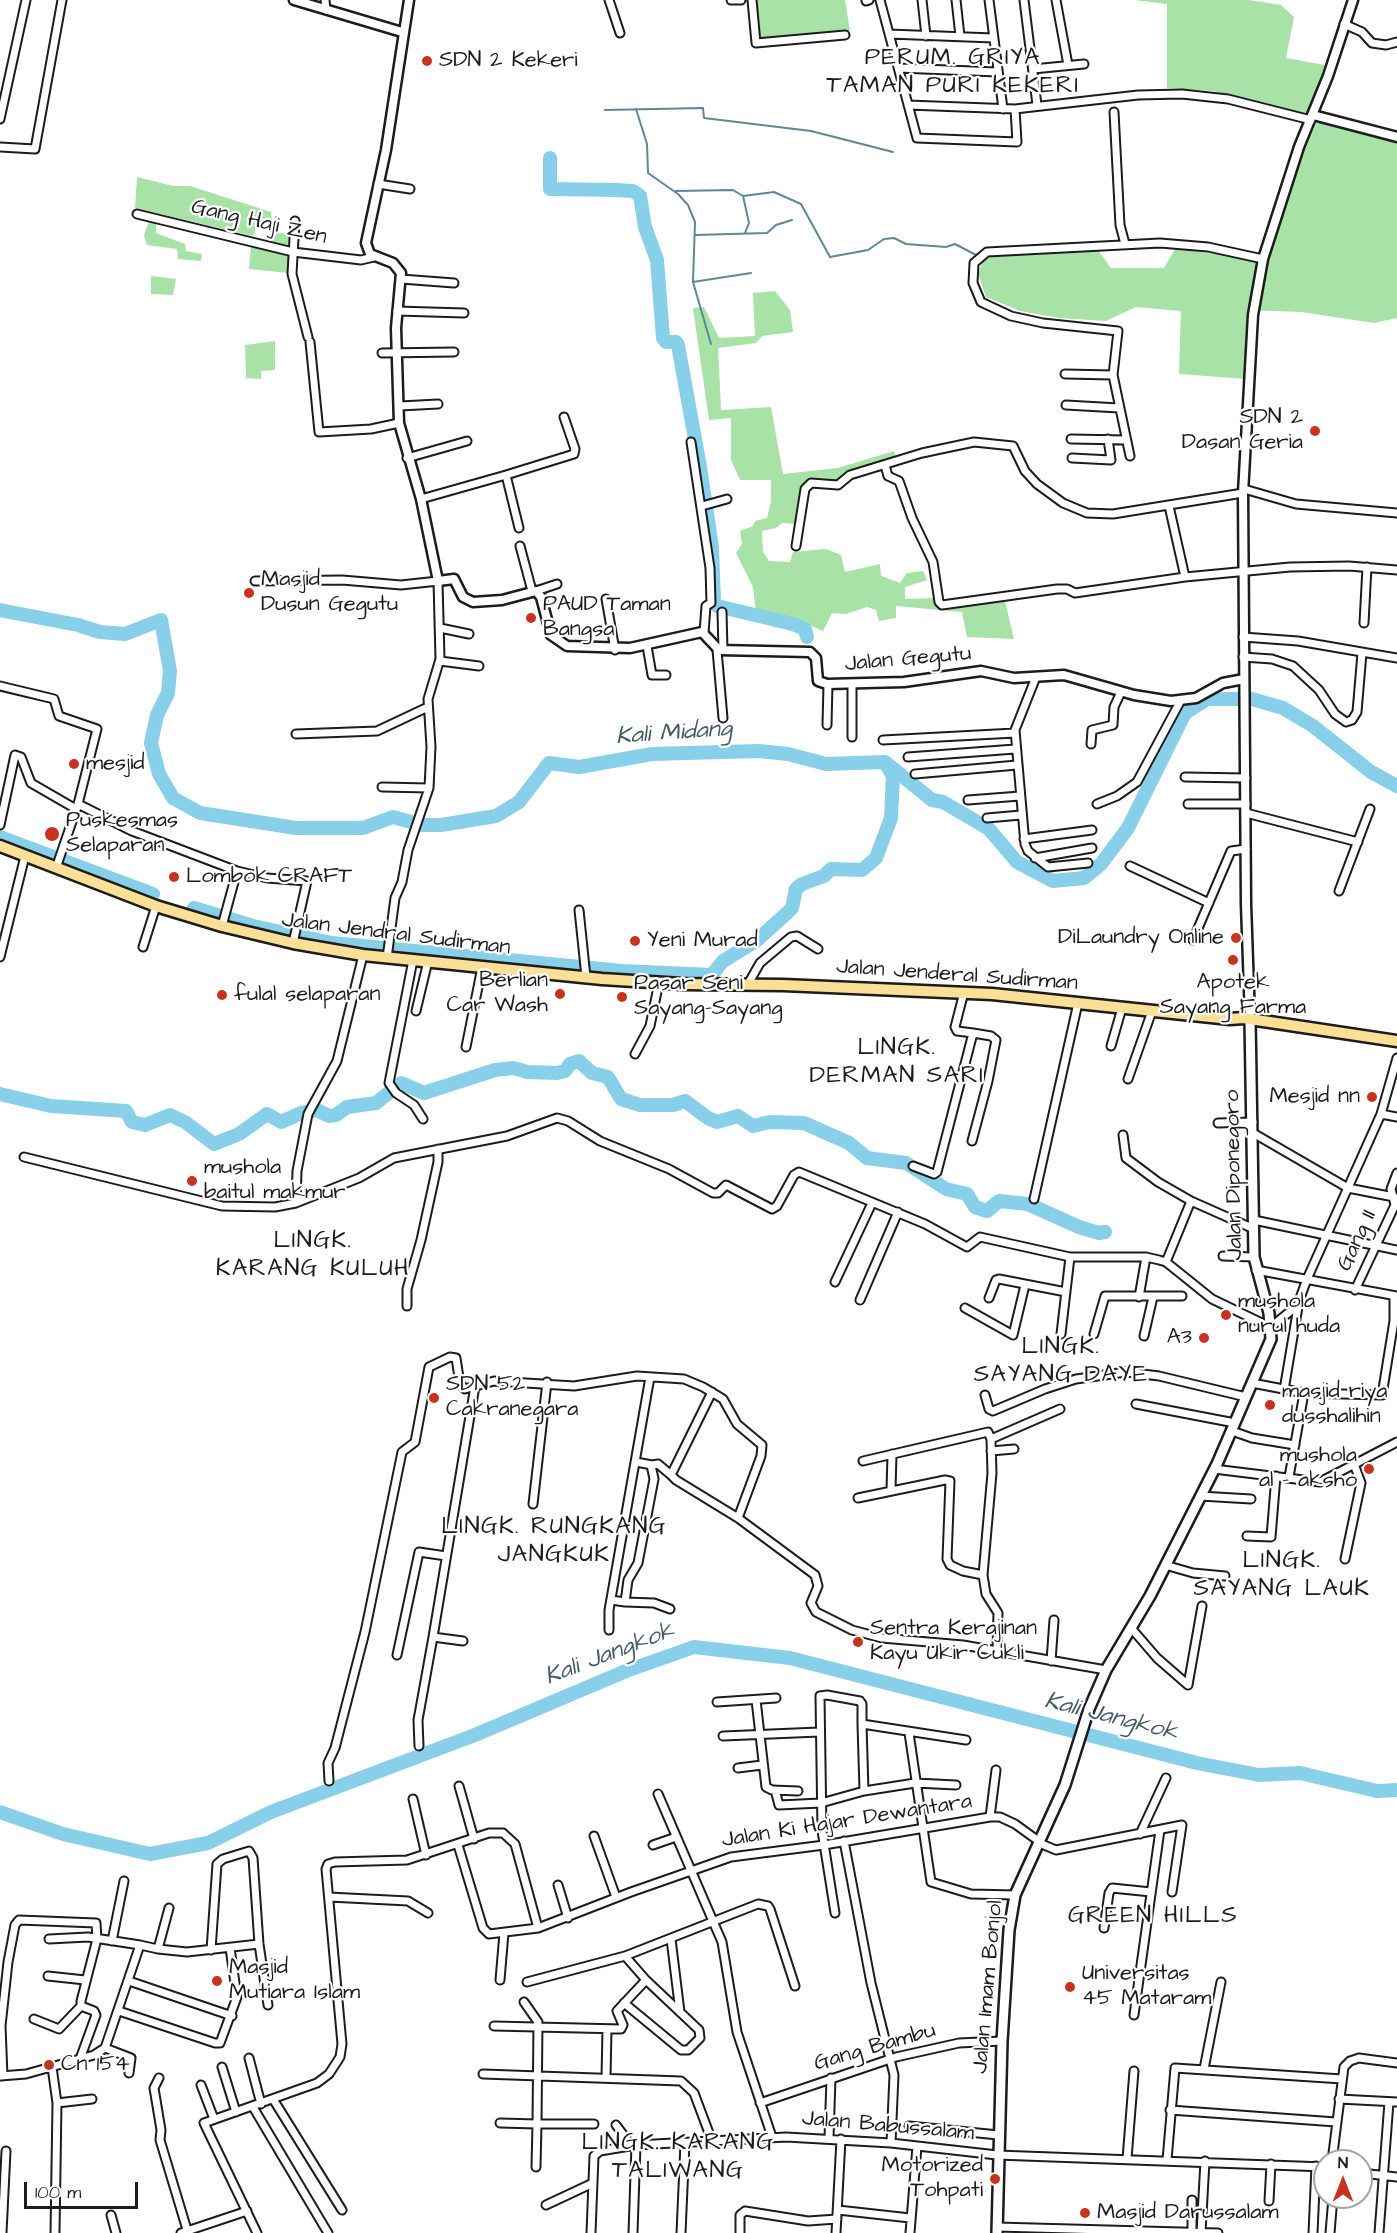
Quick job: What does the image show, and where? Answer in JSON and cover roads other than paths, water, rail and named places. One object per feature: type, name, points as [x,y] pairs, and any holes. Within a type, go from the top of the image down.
[{"type":"highway","name":"Jalan Jendral Sudirman","points":[[0,846],[156,906],[224,920],[363,955],[387,951],[413,960],[482,967],[585,970],[659,982]]},
{"type":"highway","name":"Jalan Jenderal Sudirman","points":[[659,982],[964,992],[1251,1022]]},
{"type":"highway","points":[[1251,1022],[1397,1041]]},
{"type":"highway","points":[[1251,1022],[1397,1048]]},
{"type":"main road","name":"Jalan Diponegoro","points":[[1085,1722],[1106,1670],[1132,1629],[1214,1469],[1270,1344],[1269,1313],[1254,1257],[1251,1022]]},
{"type":"main road","name":"Jalan Imam Bonjol","points":[[997,2230],[1002,2041],[1009,1930],[1015,1895],[1059,1801],[1085,1722]]},
{"type":"street","points":[[0,119],[26,0]]},
{"type":"street","points":[[0,147],[32,151],[35,149],[62,0]]},
{"type":"street","points":[[294,0],[402,32]]},
{"type":"street","points":[[325,0],[326,10]]},
{"type":"street","points":[[387,951],[392,915],[402,882],[411,838],[429,789],[431,747],[428,707],[430,686],[440,661],[438,581],[421,499],[407,458],[399,423],[398,311],[401,279],[397,265],[369,253],[366,243],[395,97],[402,32],[409,0]]},
{"type":"street","points":[[609,0],[620,33]]},
{"type":"street","points":[[731,0],[741,0]]},
{"type":"street","points":[[752,0],[756,43],[845,35]]},
{"type":"street","points":[[880,0],[917,138],[1017,142],[1015,109]]},
{"type":"street","points":[[922,0],[926,36]]},
{"type":"street","points":[[956,0],[960,36]]},
{"type":"street","points":[[989,0],[1003,109]]},
{"type":"street","points":[[1024,0],[1037,105]]},
{"type":"street","points":[[1056,0],[1068,65]]},
{"type":"street","name":"Jalan Diponegoro","points":[[1251,1022],[1243,637],[1244,491],[1253,315],[1263,259],[1293,162],[1312,118],[1353,0]]},
{"type":"street","points":[[1344,24],[1362,32],[1372,43],[1386,45],[1397,42]]},
{"type":"street","points":[[889,34],[993,38]]},
{"type":"street","points":[[1033,69],[1084,64]]},
{"type":"street","points":[[899,68],[997,72]]},
{"type":"street","points":[[908,105],[1015,109],[1138,95],[1191,95],[1228,99],[1397,137]]},
{"type":"street","points":[[1114,112],[1120,225],[1125,244]]},
{"type":"street","points":[[378,184],[410,189]]},
{"type":"street","name":"Gang Haji Zen","points":[[137,214],[293,252],[361,260],[374,256]]},
{"type":"street","points":[[295,221],[293,280],[309,339],[319,432],[371,429],[399,423]]},
{"type":"street","points":[[1130,456],[1113,375],[1118,331],[1043,323],[1011,316],[981,302],[973,283],[974,263],[987,252],[1177,243],[1263,259]]},
{"type":"street","points":[[401,279],[454,282]]},
{"type":"street","points":[[398,311],[464,313]]},
{"type":"street","points":[[382,353],[454,352]]},
{"type":"street","points":[[1065,374],[1113,375]]},
{"type":"street","points":[[400,406],[438,404]]},
{"type":"street","points":[[1066,405],[1119,408]]},
{"type":"street","points":[[421,499],[573,454],[574,449],[564,417]]},
{"type":"street","points":[[1071,439],[1126,440]]},
{"type":"street","points":[[1072,458],[1111,460],[1108,439]]},
{"type":"street","points":[[407,458],[467,441]]},
{"type":"street","points":[[691,442],[705,505],[710,568],[711,603],[706,606],[704,633]]},
{"type":"street","points":[[796,546],[808,485],[814,483],[838,485],[850,475],[961,444],[1003,444],[1015,448],[1025,471],[1048,494],[1087,513],[1113,514],[1169,506],[1244,491],[1296,504],[1397,513]]},
{"type":"street","points":[[885,465],[888,476],[899,481],[912,518],[933,562],[939,602],[942,606],[1057,589],[1077,593],[1185,577],[1290,567],[1367,567],[1397,570]]},
{"type":"street","points":[[506,475],[519,528]]},
{"type":"street","points":[[705,505],[727,499]]},
{"type":"street","points":[[1169,506],[1185,577]]},
{"type":"street","points":[[520,546],[534,591],[541,597],[548,630],[557,642],[571,647],[615,650],[647,646],[692,633],[704,633],[720,650]]},
{"type":"street","points":[[1364,623],[1367,567]]},
{"type":"street","points":[[255,580],[342,580],[401,585],[454,579],[463,597],[473,602],[502,600],[556,584]]},
{"type":"street","points":[[606,599],[615,650]]},
{"type":"street","points":[[722,612],[720,650],[723,718]]},
{"type":"street","points":[[440,628],[469,634]]},
{"type":"street","points":[[1243,637],[1298,641],[1397,658]]},
{"type":"street","points":[[647,646],[651,673],[666,675]]},
{"type":"street","name":"Jalan Gegutu","points":[[720,650],[810,652],[816,658],[818,681],[828,684],[929,680],[981,671],[1014,678],[1064,675],[1121,692],[1159,700],[1181,700],[1196,698],[1223,683],[1244,679]]},
{"type":"street","points":[[1243,657],[1272,658],[1293,666],[1319,690],[1328,707],[1346,722],[1352,720],[1357,712],[1362,653]]},
{"type":"street","points":[[440,661],[479,666]]},
{"type":"street","points":[[1036,677],[1015,733],[1024,838],[1028,851],[1048,867],[1088,863]]},
{"type":"street","points":[[827,725],[828,684]]},
{"type":"street","points":[[852,684],[852,737]]},
{"type":"street","points":[[0,686],[54,699],[59,716],[97,729],[77,807],[56,868]]},
{"type":"street","points":[[1091,744],[1092,730],[1113,725],[1114,706],[1121,692]]},
{"type":"street","points":[[1097,804],[1117,796],[1137,782],[1181,700]]},
{"type":"street","points":[[296,734],[376,731],[428,707]]},
{"type":"street","points":[[883,740],[1015,733]]},
{"type":"street","points":[[908,757],[1016,749]]},
{"type":"street","points":[[0,825],[15,755],[21,757],[31,783],[77,807],[132,831],[237,871],[267,878],[307,881],[294,937]]},
{"type":"street","points":[[915,774],[1017,765]]},
{"type":"street","points":[[1185,777],[1246,778]]},
{"type":"street","points":[[382,787],[429,789]]},
{"type":"street","points":[[968,800],[1020,796]]},
{"type":"street","points":[[1188,804],[1246,808],[1358,842]]},
{"type":"street","points":[[1339,891],[1370,809]]},
{"type":"street","points":[[987,818],[1022,815]]},
{"type":"street","points":[[1024,838],[1092,830]]},
{"type":"street","points":[[1035,858],[1092,848]]},
{"type":"street","points":[[1193,940],[1232,851],[1246,849]]},
{"type":"street","points":[[0,957],[25,856]]},
{"type":"street","points":[[1130,866],[1209,903]]},
{"type":"street","points":[[224,920],[237,871]]},
{"type":"street","points":[[143,947],[156,906]]},
{"type":"street","points":[[579,910],[585,970]]},
{"type":"street","points":[[748,984],[760,963],[792,937],[797,936],[818,948]]},
{"type":"street","points":[[296,1203],[296,1181],[308,1114],[337,1061],[363,955]]},
{"type":"street","points":[[413,960],[389,1083],[394,1091],[414,1105],[423,1119]]},
{"type":"street","points":[[416,1011],[428,961]]},
{"type":"street","points":[[466,1047],[482,967]]},
{"type":"street","points":[[635,1054],[650,1026],[659,982]]},
{"type":"street","points":[[964,992],[955,1027],[957,1030],[991,1036],[996,1040],[972,1141]]},
{"type":"street","points":[[1034,1200],[1078,1003]]},
{"type":"street","points":[[1111,1046],[1122,1008]]},
{"type":"street","points":[[1128,1079],[1152,1011]]},
{"type":"street","points":[[913,1166],[934,1174],[937,1172],[972,1033]]},
{"type":"street","points":[[1284,1390],[1299,1305],[1307,1279],[1381,1114],[1397,1058]]},
{"type":"street","points":[[1381,1114],[1397,1117]]},
{"type":"street","points":[[24,1157],[222,1206],[252,1208],[296,1203],[359,1178],[394,1158],[515,1134],[557,1118],[568,1121],[600,1141],[669,1168],[713,1193],[718,1194],[726,1185],[772,1209],[777,1206],[798,1172],[898,1212],[967,1247],[980,1237],[1070,1257],[1146,1257],[1166,1262],[1212,1299],[1271,1326],[1299,1305]]},
{"type":"street","points":[[1218,1123],[1253,1122]]},
{"type":"street","points":[[1253,1133],[1348,1188],[1394,1197]]},
{"type":"street","points":[[1123,1135],[1126,1158],[1158,1182],[1191,1201],[1254,1224],[1397,1250]]},
{"type":"street","points":[[407,1306],[407,1289],[421,1240],[438,1162],[438,1149]]},
{"type":"street","name":"Gang II","points":[[1355,1290],[1395,1205],[1391,1189],[1397,1173]]},
{"type":"street","points":[[1166,1262],[1191,1201]]},
{"type":"street","points":[[835,1282],[872,1203]]},
{"type":"street","points":[[860,1300],[898,1212]]},
{"type":"street","points":[[1223,1256],[1254,1257]]},
{"type":"street","points":[[1061,1334],[1070,1257]]},
{"type":"street","points":[[1139,1297],[1146,1257]]},
{"type":"street","points":[[1252,1383],[1305,1393],[1382,1395],[1395,1319],[1396,1296],[1256,1270]]},
{"type":"street","points":[[989,1298],[998,1280],[1066,1292]]},
{"type":"street","points":[[965,1308],[1013,1335],[1025,1285]]},
{"type":"street","points":[[1094,1334],[1105,1296],[1182,1296]]},
{"type":"street","points":[[1144,1336],[1153,1297]]},
{"type":"street","points":[[329,1781],[328,1763],[335,1748],[365,1632],[402,1452],[415,1442],[429,1367],[434,1362],[454,1357],[458,1362],[461,1386],[465,1389],[494,1382],[574,1386],[650,1377],[684,1379],[712,1392],[723,1399],[737,1424],[760,1442],[763,1449],[738,1518]]},
{"type":"street","points":[[985,1395],[993,1411],[1045,1389],[1076,1379],[1126,1372],[1159,1376],[1246,1397]]},
{"type":"street","points":[[609,1630],[611,1600],[650,1377]]},
{"type":"street","points":[[533,1504],[547,1383]]},
{"type":"street","points":[[419,1746],[418,1720],[475,1386]]},
{"type":"street","points":[[673,1478],[712,1392]]},
{"type":"street","points":[[1289,1478],[1305,1393]]},
{"type":"street","points":[[1136,1404],[1233,1427],[1252,1438],[1295,1445]]},
{"type":"street","points":[[991,1439],[1060,1409]]},
{"type":"street","points":[[863,1461],[988,1432],[991,1439],[993,1473],[983,1575],[986,1594],[998,1616],[997,1652]]},
{"type":"street","points":[[1214,1469],[1320,1482],[1397,1442]]},
{"type":"street","points":[[991,1451],[1014,1449]]},
{"type":"street","points":[[891,1490],[892,1455]]},
{"type":"street","points":[[636,1462],[660,1465],[673,1478],[738,1518],[815,1575],[818,1586],[811,1606],[834,1622],[882,1638],[963,1645],[1106,1670]]},
{"type":"street","points":[[1345,1559],[1361,1481],[1354,1464]]},
{"type":"street","points":[[625,1602],[628,1580],[640,1558],[654,1479],[651,1465]]},
{"type":"street","points":[[1247,1536],[1271,1537],[1276,1476]]},
{"type":"street","points":[[858,1497],[950,1481],[947,1559],[950,1565],[963,1571],[983,1575]]},
{"type":"street","points":[[1200,1496],[1251,1499]]},
{"type":"street","points":[[397,1654],[419,1552],[446,1556]]},
{"type":"street","points":[[1165,1565],[1194,1573],[1225,1576]]},
{"type":"street","points":[[611,1600],[654,1604],[670,1609]]},
{"type":"street","points":[[1132,1629],[1157,1658],[1188,1685],[1203,1606]]},
{"type":"street","points":[[1051,1661],[1054,1620]]},
{"type":"street","points":[[433,1637],[463,1641]]},
{"type":"street","points":[[835,1913],[824,1845],[821,1803],[819,1732],[821,1695],[854,1700],[862,1704],[864,1791]]},
{"type":"street","points":[[717,1702],[776,1698]]},
{"type":"street","points":[[756,1700],[766,1787],[775,1790],[798,1791]]},
{"type":"street","points":[[862,1724],[966,1740]]},
{"type":"street","points":[[723,1736],[819,1732]]},
{"type":"street","points":[[909,1732],[932,1884],[971,1894],[1015,1895]]},
{"type":"street","points":[[738,1768],[762,1765]]},
{"type":"street","points":[[990,1817],[996,1770]]},
{"type":"street","points":[[1140,1834],[1166,1778]]},
{"type":"street","points":[[775,1790],[779,1805],[821,1803],[864,1791],[915,1783],[956,1785]]},
{"type":"street","points":[[459,1786],[474,1839]]},
{"type":"street","points":[[658,1794],[715,1923],[726,1958],[737,2032],[772,2137]]},
{"type":"street","points":[[413,1799],[426,1855]]},
{"type":"street","name":"Jalan Ki Hajar Dewantara","points":[[458,1845],[486,1933],[504,1933],[538,1928],[568,1918],[616,1897],[731,1857],[824,1845],[990,1817],[1000,1817],[1016,1824],[1039,1842]]},
{"type":"street","points":[[1039,1842],[1052,1849],[1060,1850],[1182,1825],[1172,1892]]},
{"type":"street","points":[[1134,2015],[1160,1830]]},
{"type":"street","points":[[257,2233],[204,2123],[253,2107],[324,2079],[340,2056],[342,2044],[326,1869],[330,1863],[399,1861],[426,1855],[496,1832],[506,1834],[514,1841],[538,1928]]},
{"type":"street","points":[[594,1836],[616,1897]]},
{"type":"street","points":[[653,1845],[676,1837]]},
{"type":"street","points":[[844,1841],[871,1983],[895,2082],[891,2143]]},
{"type":"street","points":[[211,1950],[218,1864],[246,1851],[251,1853],[253,1858],[259,1944],[268,2006]]},
{"type":"street","points":[[112,1941],[124,1881]]},
{"type":"street","points":[[558,1885],[568,1918]]},
{"type":"street","points":[[1104,1928],[1109,1893],[1112,1888],[1151,1892]]},
{"type":"street","points":[[329,1897],[408,1900],[428,1912]]},
{"type":"street","points":[[527,1982],[625,1956],[715,1923],[758,1904],[768,1906],[795,1986]]},
{"type":"street","points":[[158,1949],[169,1908]]},
{"type":"street","points":[[34,2019],[59,2029],[81,2006],[85,1980],[97,1938],[94,1922],[19,1920],[15,1925],[8,1962],[1,2026],[2,2076],[26,2074],[52,2067],[100,2052],[105,2048],[140,1945]]},
{"type":"street","points":[[500,1980],[504,1933]]},
{"type":"street","points":[[49,1939],[97,1938],[181,1953],[259,1944]]},
{"type":"street","points":[[671,1938],[680,2012]]},
{"type":"street","points":[[119,2011],[215,2043],[223,2040],[237,1997],[230,1948]]},
{"type":"street","points":[[624,2003],[681,2050],[686,2050],[700,2038],[700,2032],[646,1980],[625,1956]]},
{"type":"street","points":[[0,1960],[8,1962]]},
{"type":"street","points":[[48,1976],[85,1980]]},
{"type":"street","points":[[494,2026],[607,2029],[623,2027],[617,2014],[624,2003],[646,1980]]},
{"type":"street","points":[[129,1981],[232,2016]]},
{"type":"street","points":[[1204,2069],[1221,1982]]},
{"type":"street","points":[[524,2002],[536,2016],[538,2026],[536,2167]]},
{"type":"street","points":[[80,2059],[96,2014],[81,2006]]},
{"type":"street","points":[[606,2078],[607,2029]]},
{"type":"street","name":"Gang Bambu","points":[[760,2103],[831,2078],[860,2071],[890,2058],[959,2043],[1002,2041]]},
{"type":"street","points":[[105,2048],[130,2058],[129,2073]]},
{"type":"street","points":[[249,2058],[261,2104]]},
{"type":"street","points":[[1333,2149],[1344,2067],[1356,2059],[1397,2063]]},
{"type":"street","points":[[52,2067],[57,2103],[56,2233]]},
{"type":"street","points":[[222,2067],[236,2112]]},
{"type":"street","points":[[1167,2160],[1173,2070],[1178,2067],[1342,2079]]},
{"type":"street","points":[[1127,2159],[1134,2071]]},
{"type":"street","points":[[483,2074],[675,2080],[688,2085],[700,2106],[712,2141]]},
{"type":"street","points":[[159,2078],[154,2088],[161,2130],[160,2140],[186,2232],[247,2211]]},
{"type":"street","points":[[829,2138],[831,2078]]},
{"type":"street","points":[[201,2085],[214,2119]]},
{"type":"street","points":[[57,2103],[92,2099]]},
{"type":"street","points":[[273,2099],[342,2210]]},
{"type":"street","points":[[1339,2099],[1393,2102],[1383,2177],[1380,2233]]},
{"type":"street","points":[[253,2107],[328,2233]]},
{"type":"street","points":[[1170,2110],[1336,2121]]},
{"type":"street","points":[[500,2123],[594,2124]]},
{"type":"street","points":[[616,2124],[634,2145],[633,2233]]},
{"type":"street","points":[[909,2126],[998,2135]]},
{"type":"street","name":"Jalan Babussalam","points":[[593,2183],[594,2158],[597,2152],[634,2145],[772,2137],[829,2138],[998,2155],[1313,2166]]},
{"type":"street","points":[[836,2233],[841,2139]]},
{"type":"street","points":[[681,2233],[685,2143]]},
{"type":"street","points":[[910,2233],[917,2146]]},
{"type":"street","points":[[2,2233],[6,2151]]},
{"type":"street","points":[[1201,2232],[1205,2161]]},
{"type":"street","points":[[1269,2201],[1271,2164]]},
{"type":"street","points":[[1373,2175],[1397,2177]]},
{"type":"street","points":[[546,2205],[593,2183],[591,2233]]},
{"type":"street","points":[[1192,2200],[1192,2232]]},
{"type":"street","points":[[1313,2233],[1314,2209]]},
{"type":"street","points":[[1330,2233],[1332,2209]]},
{"type":"street","points":[[838,2210],[910,2218]]},
{"type":"street","points":[[740,2233],[740,2215],[745,2211],[808,2222],[837,2219]]},
{"type":"street","points":[[111,2215],[116,2233]]},
{"type":"street","points":[[997,2230],[1218,2233]]},
{"type":"waterway","points":[[605,110],[703,108],[704,118],[811,131],[893,152]]},
{"type":"waterway","points":[[636,109],[647,144],[648,173],[678,194],[688,205],[695,222],[693,282],[711,344]]},
{"type":"waterway","points":[[550,158],[550,189],[633,191],[640,196],[645,227],[657,260],[663,338],[666,342],[676,342],[678,345],[712,547],[714,601],[717,606],[793,624],[805,629],[807,637]]},
{"type":"waterway","points":[[676,191],[733,190],[743,196],[749,223],[745,233]]},
{"type":"waterway","points":[[743,196],[774,192],[801,204],[830,257],[868,250],[884,239],[894,238],[906,244],[946,247],[955,244],[976,255]]},
{"type":"waterway","points":[[695,235],[767,233],[776,225],[792,220]]},
{"type":"waterway","points":[[693,282],[751,273]]},
{"type":"waterway","name":"Kali Midang","points":[[0,610],[78,625],[100,632],[125,634],[161,620],[170,671],[168,693],[157,715],[151,743],[159,774],[173,798],[200,813],[296,828],[363,828],[393,817],[422,825],[441,825],[496,816],[519,802],[549,763],[579,767],[652,754],[759,751],[788,754],[826,764],[885,762],[932,800],[943,802],[989,829],[1017,862],[1053,881],[1084,878],[1101,864],[1128,828],[1185,713],[1207,699],[1252,699],[1283,708],[1313,726],[1371,772],[1397,786]]},
{"type":"waterway","points":[[194,908],[253,926],[332,943],[622,971],[712,975],[723,961],[756,941],[792,908],[796,889],[802,884],[824,876],[831,869],[862,870],[876,858],[891,818],[893,776],[887,766]]},
{"type":"waterway","points":[[0,837],[153,894]]},
{"type":"waterway","points":[[0,1094],[51,1106],[126,1111],[132,1122],[145,1125],[170,1115],[185,1122],[214,1144],[239,1134],[267,1114],[281,1122],[301,1113],[317,1110],[329,1116],[336,1115],[347,1107],[376,1103],[401,1083],[424,1093],[495,1070],[513,1068],[528,1072],[557,1073],[565,1071],[570,1064],[579,1061],[592,1073],[608,1077],[621,1099],[640,1105],[673,1105],[685,1101],[717,1122],[738,1116],[753,1126],[770,1122],[804,1123],[849,1143],[867,1158],[906,1163],[946,1189],[967,1194],[975,1207],[987,1211],[999,1201],[1028,1204],[1079,1227],[1099,1233],[1105,1232]]},
{"type":"waterway","name":"Kali Jangkok","points":[[0,1812],[63,1834],[150,1854],[208,1843],[271,1812],[475,1735],[626,1671],[694,1647],[790,1658],[1197,1763],[1259,1775],[1300,1773],[1377,1791],[1397,1790]]},
{"type":"place","name":"SDN 2 Kekeri","points":[[427,61]]},
{"type":"place","name":"SDN 2 Dasan Geria","points":[[1315,431]]},
{"type":"place","name":"Masjid Dusun Gegutu","points":[[249,593]]},
{"type":"place","name":"PAUD Taman Bangsa","points":[[531,618]]},
{"type":"place","name":"mesjid","points":[[74,764]]},
{"type":"place","name":"Puskesmas Selaparan","points":[[52,834]]},
{"type":"place","name":"Lombok CRAFT","points":[[174,877]]},
{"type":"place","name":"DiLaundry Online","points":[[1236,938]]},
{"type":"place","name":"Yeni Murad","points":[[635,941]]},
{"type":"place","name":"Apotek Sayang Farma","points":[[1233,960]]},
{"type":"place","name":"Berlian Car Wash","points":[[560,994]]},
{"type":"place","name":"fulal selaparan","points":[[222,995]]},
{"type":"place","name":"Pasar Seni Sayang-Sayang","points":[[622,997]]},
{"type":"place","name":"Mesjid nn","points":[[1372,1097]]},
{"type":"place","name":"mushola baitul makmur","points":[[192,1181]]},
{"type":"place","name":"mushola nurul huda","points":[[1226,1315]]},
{"type":"place","name":"A3","points":[[1204,1338]]},
{"type":"place","name":"SDN 52 Cakranegara","points":[[434,1398]]},
{"type":"place","name":"masjid riya dusshalihin","points":[[1270,1405]]},
{"type":"place","name":"mushola al - aksho","points":[[1369,1469]]},
{"type":"place","name":"Sentra Kerajinan Kayu Ukir Cukli","points":[[858,1642]]},
{"type":"place","name":"Masjid Mutiara Islam","points":[[217,1981]]},
{"type":"place","name":"Universitas 45 Mataram","points":[[1070,1987]]},
{"type":"place","name":"Cn 154","points":[[49,2065]]},
{"type":"place","name":"Motorized Tohpati","points":[[995,2179]]},
{"type":"place","name":"Masjid Darussalam","points":[[1085,2213]]},
{"type":"district","name":"PERUM. GRIYA TAMAN PURI KEKERI","points":[[953,73]]},
{"type":"district","name":"LINGK. DERMAN SARI","points":[[897,1063]]},
{"type":"district","name":"LINGK. KARANG KULUH","points":[[313,1256]]},
{"type":"district","name":"LINGK. SAYANG DAYE","points":[[1061,1362]]},
{"type":"district","name":"LINGK. RUNGKANG JANGKUK","points":[[554,1542]]},
{"type":"district","name":"LINGK. SAYANG LAUK","points":[[1282,1576]]},
{"type":"district","name":"GREEN HILLS","points":[[1153,1917]]},
{"type":"district","name":"LINGK. KARANG TALIWANG","points":[[678,2158]]}]
